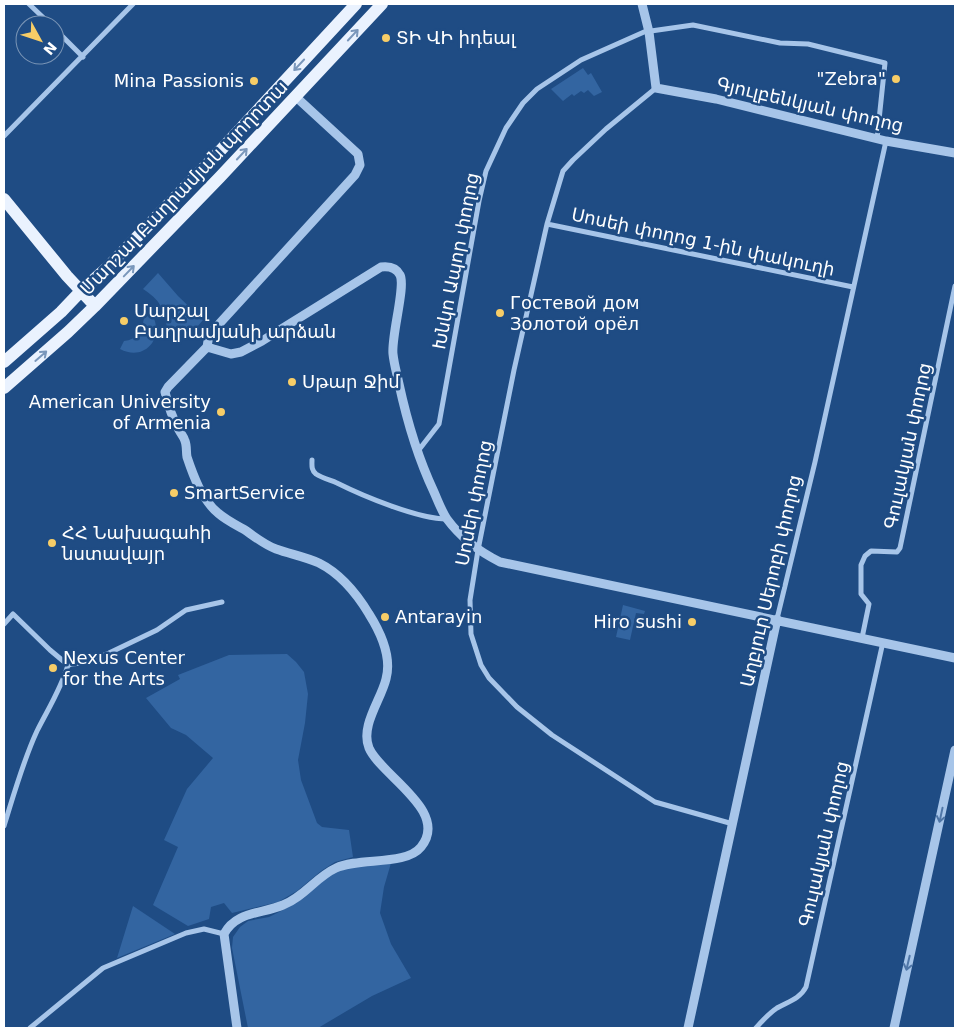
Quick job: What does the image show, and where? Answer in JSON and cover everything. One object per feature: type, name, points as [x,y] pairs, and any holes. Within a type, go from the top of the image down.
[{"type":"main road","name":"Մարշալ Բաղրամյան պողոտա","points":[[4,362],[61,312],[109,266],[356,4]]},
{"type":"main road","name":"Մարշալ Բաղրամյան պողոտա","points":[[4,388],[95,306],[296,97],[382,4]]},
{"type":"main road","points":[[4,191],[95,306]]},
{"type":"main road","points":[[4,200],[83,289]]},
{"type":"street","points":[[29,4],[41,15]]},
{"type":"street","points":[[4,136],[133,4]]},
{"type":"street","points":[[642,4],[649,32],[656,88]]},
{"type":"street","name":"Խնկո Ապոր փողոց","points":[[418,451],[439,424],[486,171],[506,128],[536,88],[581,60],[644,32],[693,26],[780,43],[808,44],[886,63],[882,140]]},
{"type":"street","points":[[65,39],[83,57]]},
{"type":"street","name":"Գյուլբենկյան փողոց","points":[[656,88],[716,99],[882,140],[955,153]]},
{"type":"street","name":"Սոսեի փողոց","points":[[656,88],[606,129],[564,171],[547,224],[514,370],[478,550],[470,600],[471,634],[481,665],[489,678],[502,693],[552,735],[645,796],[668,806],[733,824]]},
{"type":"street","points":[[237,1028],[224,934],[229,925],[235,920],[268,912],[286,904],[306,892],[336,867],[354,862],[398,858],[410,854],[421,847],[429,831],[426,816],[413,797],[375,760],[368,747],[367,730],[386,678],[386,649],[371,617],[356,594],[319,563],[274,548],[217,513],[203,495],[187,456],[185,440],[179,430],[165,392],[207,347],[208,336],[355,175],[360,165],[358,154],[296,97]]},
{"type":"street","name":"Աղբյուր Սերոբի փողոց","points":[[688,1028],[777,619],[819,443],[853,287],[882,140]]},
{"type":"street","name":"Սոսեի փողոց 1-ին փակուղի","points":[[547,224],[853,287]]},
{"type":"street","points":[[207,347],[231,354],[241,352],[381,267],[389,266],[401,276],[402,285],[395,326],[393,354],[405,409],[418,451],[428,480],[447,519],[478,550],[500,562],[955,658]]},
{"type":"street","name":"Գուլակյան փողոց","points":[[862,638],[869,604],[862,594],[861,566],[865,556],[871,551],[892,553],[897,552],[900,548],[955,286]]},
{"type":"street","points":[[312,460],[314,473],[348,488],[406,510],[440,519],[447,519]]},
{"type":"street","points":[[68,665],[90,661],[109,653],[157,630],[186,610],[222,602]]},
{"type":"street","points":[[4,624],[13,614],[68,665]]},
{"type":"street","name":"Գուլակյան փողոց","points":[[756,1028],[765,1017],[802,994],[806,987],[883,642]]},
{"type":"street","points":[[4,826],[23,766],[37,732],[60,687],[68,665]]},
{"type":"street","points":[[894,1028],[955,750]]},
{"type":"street","points":[[30,1028],[103,968],[186,933],[204,929],[224,934]]},
{"type":"shaded area","points":[[583,68],[588,75],[591,73],[602,92],[594,96],[588,90],[584,93],[581,91],[574,96],[572,94],[563,101],[551,89]]},
{"type":"shaded area","points":[[158,273],[203,320],[197,327],[167,327],[160,305],[143,289]]},
{"type":"shaded area","points":[[152,314],[156,331],[150,345],[145,350],[137,352],[120,349],[124,341],[136,337],[142,327],[144,318]]},
{"type":"shaded area","points":[[623,605],[645,611],[644,614],[636,613],[630,640],[616,637]]},
{"type":"shaded area","points":[[287,654],[304,672],[308,694],[298,760],[301,780],[317,823],[322,827],[349,830],[353,857],[335,862],[297,891],[278,902],[232,913],[224,903],[211,907],[209,919],[188,926],[153,905],[178,847],[164,840],[187,789],[213,758],[186,735],[171,728],[146,698],[180,679],[178,675],[229,655]]},
{"type":"shaded area","points":[[391,863],[384,887],[380,913],[391,944],[411,978],[372,996],[318,1028],[248,1028],[232,948],[233,937],[240,927],[248,921],[269,917],[285,909],[304,898],[324,879],[340,870],[367,864]]},
{"type":"shaded area","points":[[133,906],[175,934],[117,958]]},
{"type":"place","name":"ՏԻ ՎԻ իդեալ","points":[[386,38]]},
{"type":"place","name":"\"Zebra\"","points":[[896,79]]},
{"type":"place","name":"Mina Passionis","points":[[254,81]]},
{"type":"place","name":"Гостевой дом Золотой орёл","points":[[500,313]]},
{"type":"place","name":"Մարշալ Բաղրամյանի արձան","points":[[124,321]]},
{"type":"place","name":"Սթար Ջիմ","points":[[292,382]]},
{"type":"place","name":"American University of Armenia","points":[[221,412]]},
{"type":"place","name":"SmartService","points":[[174,493]]},
{"type":"place","name":"ՀՀ Նախագահի նստավայր","points":[[52,543]]},
{"type":"place","name":"Antarayin","points":[[385,617]]},
{"type":"place","name":"Hiro sushi","points":[[692,622]]},
{"type":"place","name":"Nexus Center for the Arts","points":[[53,668]]}]
